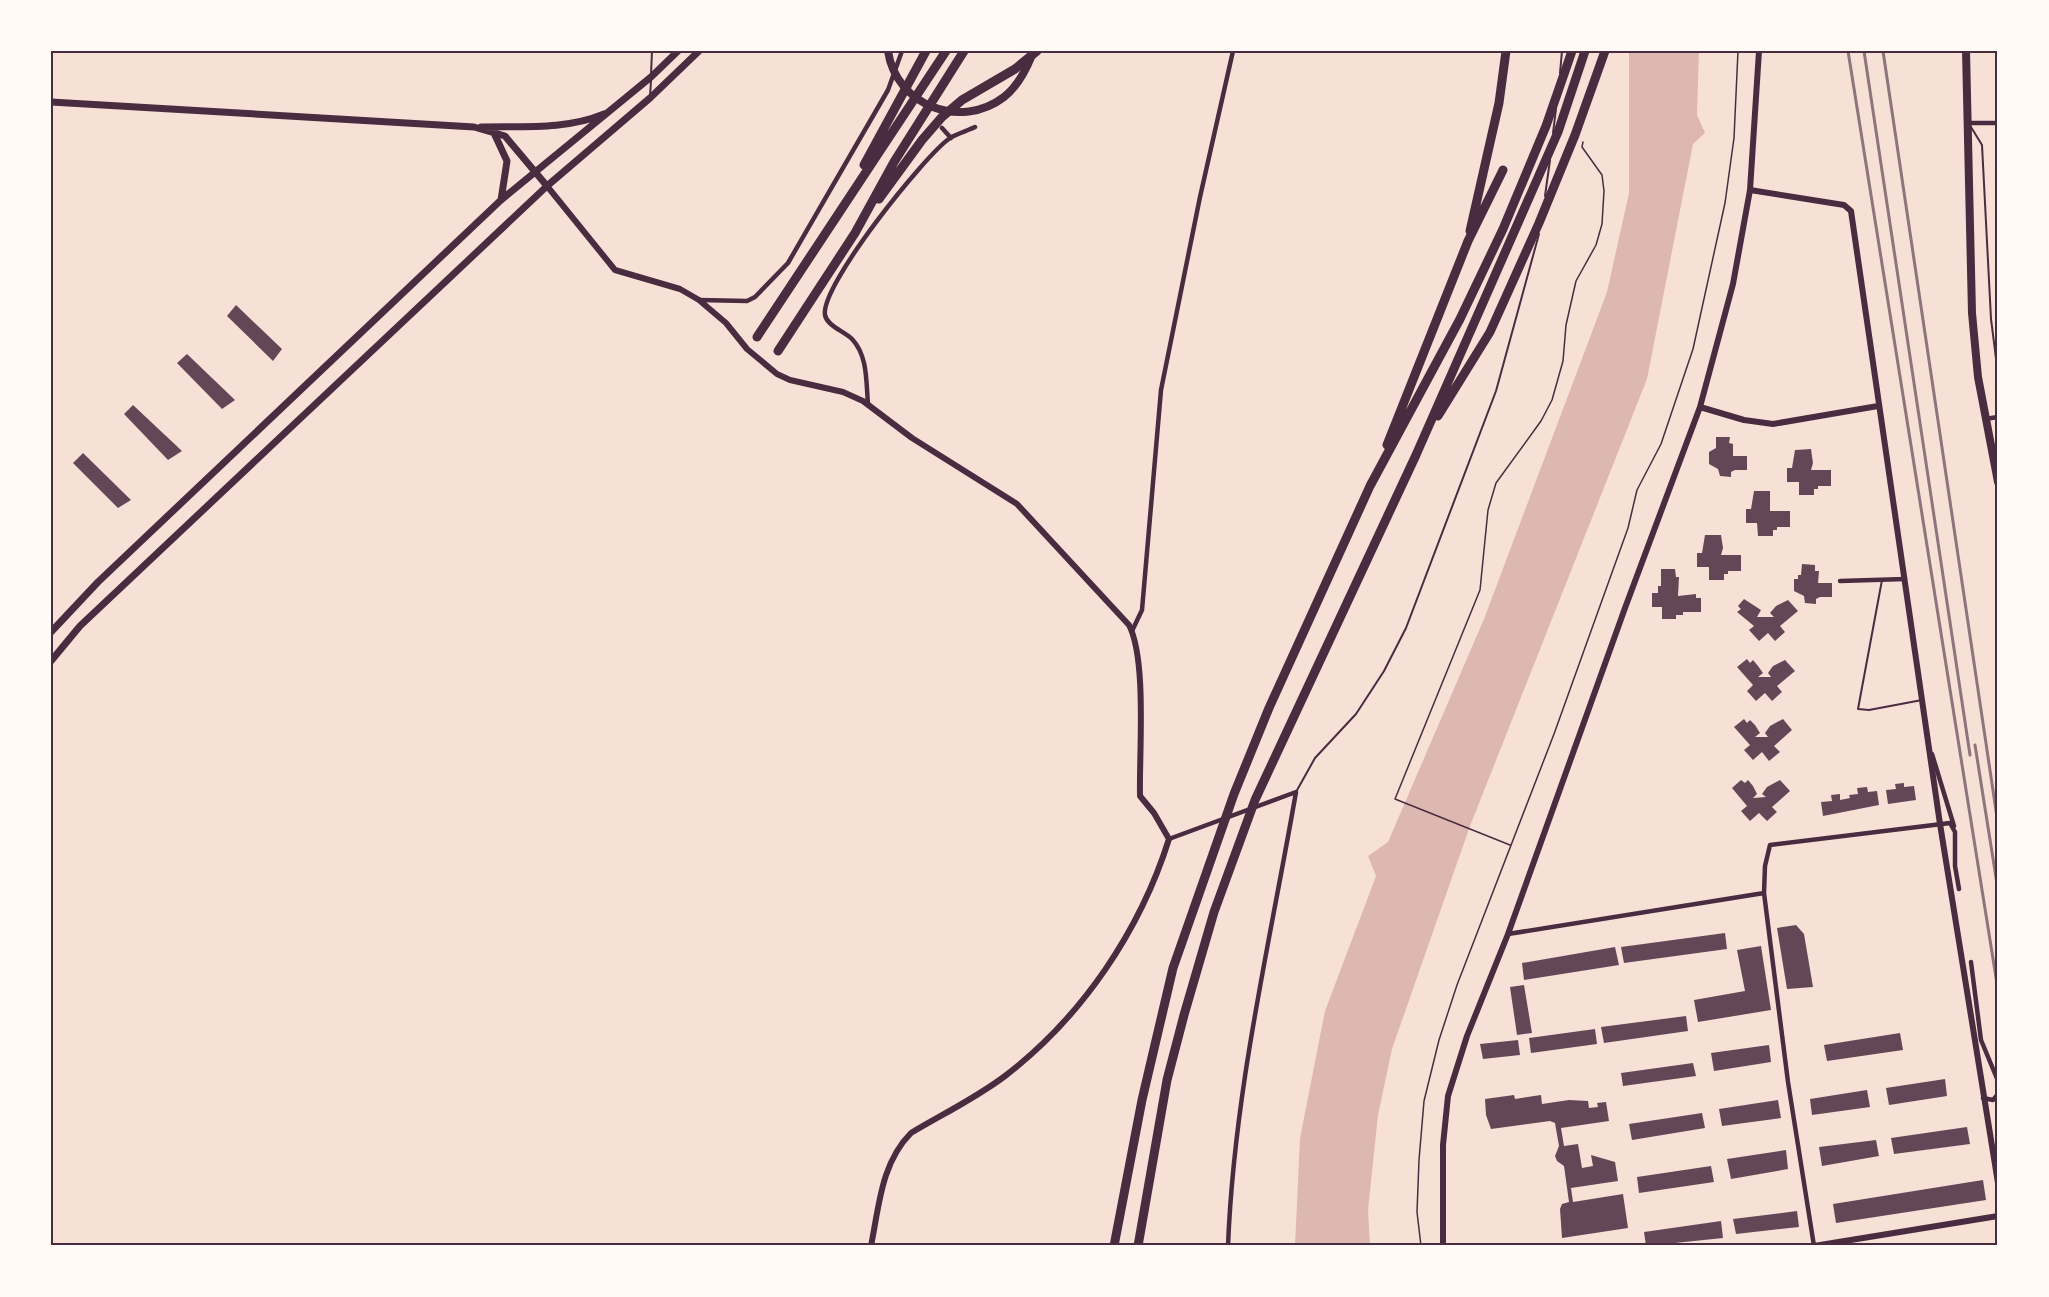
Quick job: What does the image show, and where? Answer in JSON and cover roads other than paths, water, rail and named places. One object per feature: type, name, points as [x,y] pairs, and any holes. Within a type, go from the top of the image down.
[{"type":"highway","points":[[836,219],[926,51]]},
{"type":"highway","points":[[757,337],[946,51]]},
{"type":"highway","points":[[855,233],[894,162],[963,51]]},
{"type":"highway","points":[[778,351],[855,233],[922,140],[942,117],[962,100],[1015,69],[1035,51]]},
{"type":"highway","points":[[1468,241],[1499,103],[1506,51]]},
{"type":"highway","points":[[1370,486],[1460,319],[1503,229],[1546,126],[1572,51]]},
{"type":"highway","points":[[1138,1246],[1167,1080],[1215,912],[1255,800],[1416,455],[1558,132],[1585,51]]},
{"type":"highway","points":[[1416,455],[1490,332],[1544,212],[1605,51]]},
{"type":"highway","points":[[1114,1246],[1173,968],[1234,794],[1269,708],[1370,486],[1468,241],[1503,170]]},
{"type":"main road","points":[[51,632],[98,582],[501,200],[651,77],[678,51]]},
{"type":"main road","points":[[51,661],[80,626],[547,186],[650,98],[699,51]]},
{"type":"main road","points":[[888,51],[898,81],[908,92],[931,108],[958,113],[988,107],[1006,95],[1020,78],[1035,51]]},
{"type":"main road","points":[[1966,51],[1972,313],[1978,377],[1998,482]]},
{"type":"main road","points":[[51,102],[474,127],[544,126],[586,122],[611,110]]},
{"type":"main road","points":[[474,127],[505,136],[547,186]]},
{"type":"main road","points":[[494,132],[507,161],[501,200]]},
{"type":"street","points":[[699,300],[747,301],[755,297],[788,263],[888,90],[902,51]]},
{"type":"street","points":[[1132,631],[1142,610],[1161,390],[1200,197],[1233,51]]},
{"type":"street","points":[[1443,1246],[1443,1145],[1448,1096],[1467,1036],[1508,934],[1624,608],[1700,407],[1732,284],[1750,190],[1759,51]]},
{"type":"street","points":[[888,90],[894,96]]},
{"type":"street","points":[[1967,123],[1998,123]]},
{"type":"street","points":[[868,404],[863,358],[852,339],[827,321],[824,313],[829,300],[866,232],[924,162],[951,138],[975,127]]},
{"type":"street","points":[[942,128],[951,138]]},
{"type":"street","points":[[547,186],[615,270],[680,289],[699,300],[777,374],[790,380],[843,392],[868,404],[912,438],[1017,504],[1132,631],[1139,660],[1140,796],[1154,813],[1169,839]]},
{"type":"street","points":[[1750,190],[1844,205],[1851,211],[1940,824],[1998,1181]]},
{"type":"street","points":[[1700,407],[1744,420],[1773,424],[1878,406]]},
{"type":"street","points":[[1985,419],[1998,417]]},
{"type":"street","points":[[1840,581],[1905,579]]},
{"type":"street","points":[[1929,743],[1954,826],[1954,866],[1959,889]]},
{"type":"street","points":[[871,1246],[888,1164],[898,1145],[910,1133],[1004,1077],[1057,1029],[1107,968],[1137,922],[1169,839],[1296,792]]},
{"type":"street","points":[[1228,1246],[1239,1123],[1255,1011],[1296,792]]},
{"type":"street","points":[[1954,826],[1940,824],[1770,845],[1765,866],[1764,893],[1788,1082],[1814,1246],[1998,1216]]},
{"type":"street","points":[[1508,934],[1764,893]]},
{"type":"street","points":[[1971,962],[1981,1040],[1998,1083],[1998,1181]]},
{"type":"street","points":[[1983,1098],[1988,1101],[1998,1094]]},
{"type":"lane","points":[[650,98],[652,51]]},
{"type":"lane","points":[[1296,792],[1315,758],[1356,714],[1384,671],[1402,637],[1496,391],[1528,280],[1543,215],[1562,51]]},
{"type":"lane","points":[[1967,123],[1982,145],[1991,319],[1998,374]]},
{"type":"lane","points":[[1882,580],[1858,709],[1869,710],[1922,700]]},
{"type":"railway","points":[[1848,51],[1998,990]]},
{"type":"railway","points":[[1864,51],[1970,755]]},
{"type":"railway","points":[[1883,51],[1998,824]]},
{"type":"railway","points":[[1975,745],[1998,890]]}]
